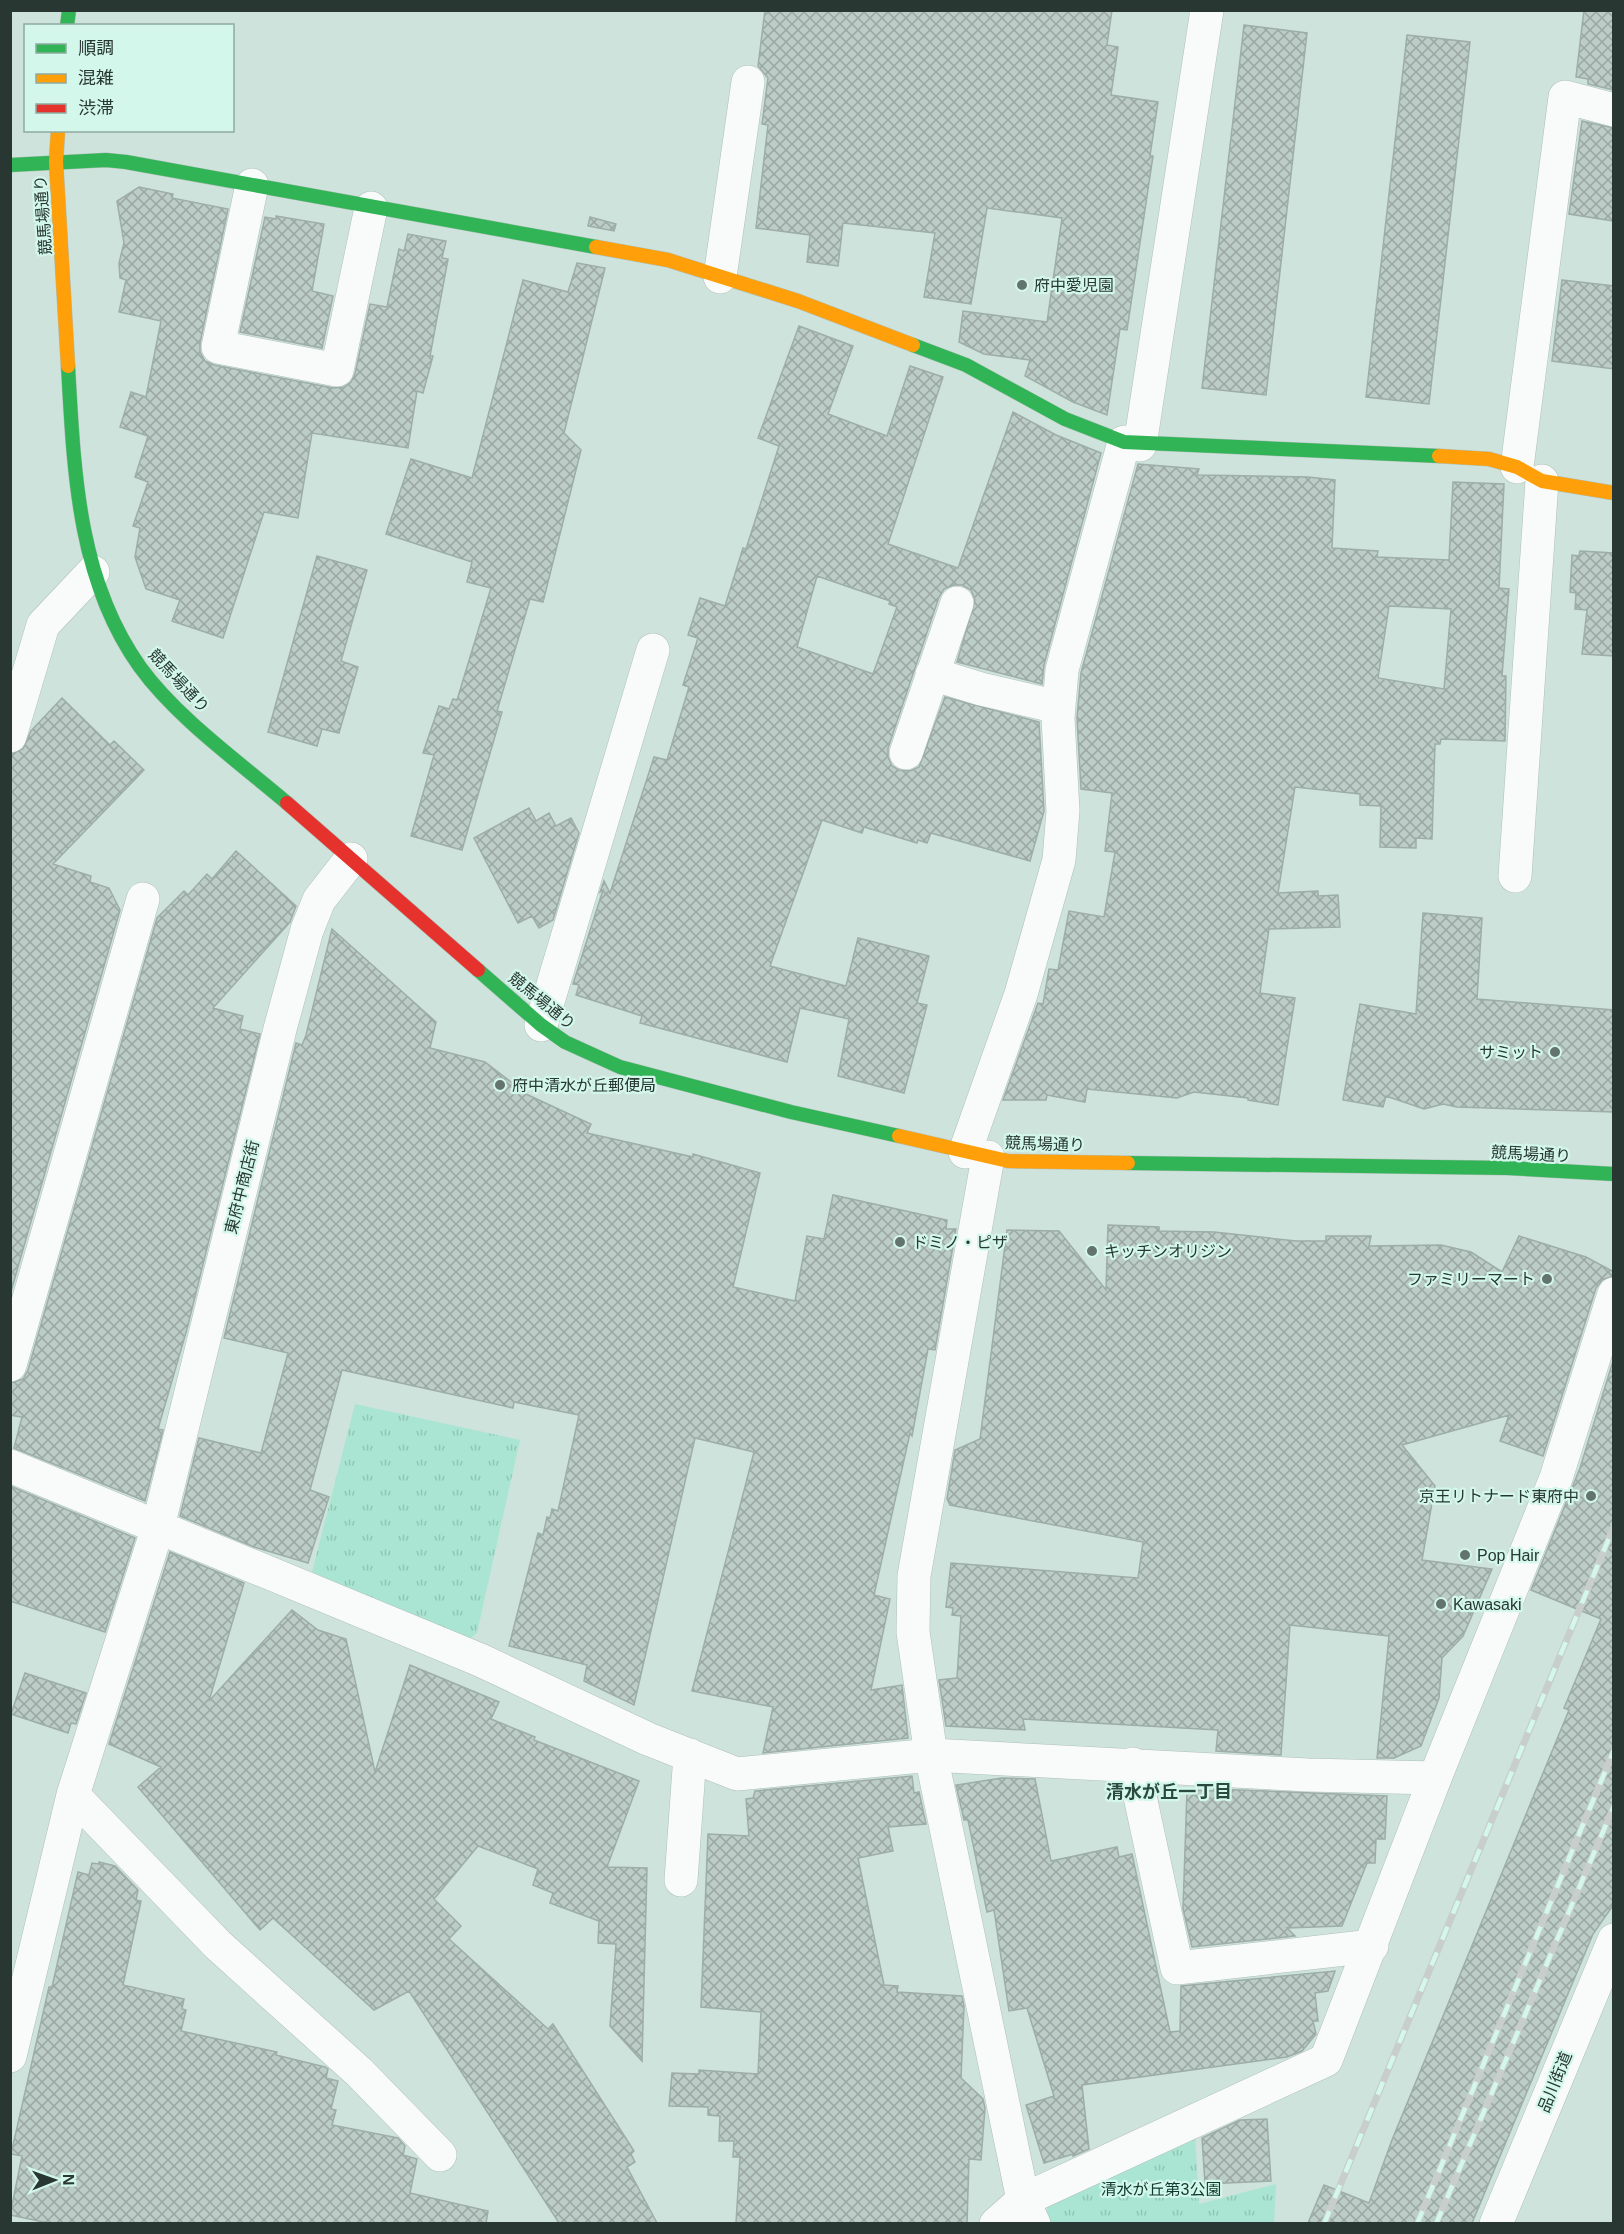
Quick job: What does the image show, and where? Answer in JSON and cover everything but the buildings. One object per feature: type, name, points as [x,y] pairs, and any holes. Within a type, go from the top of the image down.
[{"type":"street","points":[[1028,2212],[931,1755],[913,1632],[914,1575],[977,1154],[1059,860],[1063,812],[1058,707],[1062,670],[1132,444],[1207,10]]},
{"type":"street","points":[[720,277],[748,82]]},
{"type":"street","points":[[1515,876],[1530,474],[1565,97],[1614,110]]},
{"type":"street","name":"競馬場通り","points":[[58,132],[56,162],[75,480],[93,572],[114,625],[141,668],[183,713],[541,1025],[565,1042],[620,1067],[791,1112],[1008,1161],[1507,1168],[1614,1174]]},
{"type":"street","points":[[10,165],[56,162],[126,162],[668,260],[798,301],[966,365],[1065,420],[1132,444],[1397,453],[1489,459],[1530,474],[1614,493]]},
{"type":"street","points":[[252,185],[218,347],[337,370],[371,208]]},
{"type":"street","points":[[10,736],[43,625],[93,572]]},
{"type":"street","points":[[906,753],[957,603]]},
{"type":"street","points":[[541,1025],[653,650]]},
{"type":"street","points":[[932,674],[981,689],[1058,707]]},
{"type":"street","name":"東府中商店街","points":[[10,2056],[74,1795],[158,1527],[280,1029],[307,930],[319,900],[351,859]]},
{"type":"street","points":[[10,1365],[143,899]]},
{"type":"street","points":[[996,2223],[1028,2212],[1326,2060],[1372,1946],[1435,1778],[1556,1478],[1614,1294]]},
{"type":"street","points":[[10,1466],[480,1660],[737,1774],[931,1755],[1308,1775],[1435,1778]]},
{"type":"street","points":[[681,1880],[690,1755]]},
{"type":"street","points":[[1134,1764],[1177,1968],[1372,1946]]},
{"type":"street","points":[[74,1795],[218,1945],[359,2072],[440,2155]]},
{"type":"street","name":"品川街道","points":[[1496,2223],[1614,1940]]},
{"type":"green space","points":[[355,1404],[520,1440],[477,1633],[468,1640],[312,1572]]},
{"type":"green space","name":"清水が丘第3公園","points":[[1195,2135],[1199,2204],[1276,2184],[1274,2223],[1047,2224],[1044,2218],[1049,2203]]},
{"type":"railway","points":[[1324,2224],[1614,1526]]},
{"type":"railway","points":[[1417,2224],[1614,1750]]},
{"type":"railway","points":[[1436,2224],[1614,1806]]},
{"type":"traffic: fast","points":[[67,24],[69,10]]},
{"type":"traffic: fast","points":[[10,165],[106,160],[126,162],[596,247]]},
{"type":"traffic: fast","points":[[913,345],[966,365],[1065,419],[1124,442],[1439,456]]},
{"type":"traffic: fast","points":[[68,366],[73,444],[83,522],[91,560],[103,597],[119,633],[140,667],[172,704],[209,739],[287,803]]},
{"type":"traffic: fast","points":[[478,970],[541,1025],[565,1042],[620,1067],[791,1112],[899,1136]]},
{"type":"traffic: fast","points":[[1128,1163],[1507,1168],[1614,1174]]},
{"type":"traffic: slow","points":[[58,132],[56,162],[68,366]]},
{"type":"traffic: slow","points":[[596,247],[668,260],[798,301],[913,345]]},
{"type":"traffic: slow","points":[[1439,456],[1489,459],[1517,467],[1542,481],[1614,493]]},
{"type":"traffic: slow","points":[[899,1136],[1008,1161],[1128,1163]]},
{"type":"traffic: jam","points":[[287,803],[478,970]]},
{"type":"place","name":"府中愛児園","points":[[1022,285]]},
{"type":"place","name":"サミット","points":[[1555,1052]]},
{"type":"place","name":"府中清水が丘郵便局","points":[[500,1085]]},
{"type":"place","name":"ドミノ・ピザ","points":[[900,1242]]},
{"type":"place","name":"キッチンオリジン","points":[[1092,1251]]},
{"type":"place","name":"ファミリーマート","points":[[1547,1279]]},
{"type":"place","name":"京王リトナード東府中","points":[[1591,1496]]},
{"type":"place","name":"Pop Hair","points":[[1465,1555]]},
{"type":"place","name":"Kawasaki","points":[[1441,1604]]},
{"type":"district","name":"清水が丘一丁目","points":[[1169,1792]]}]
